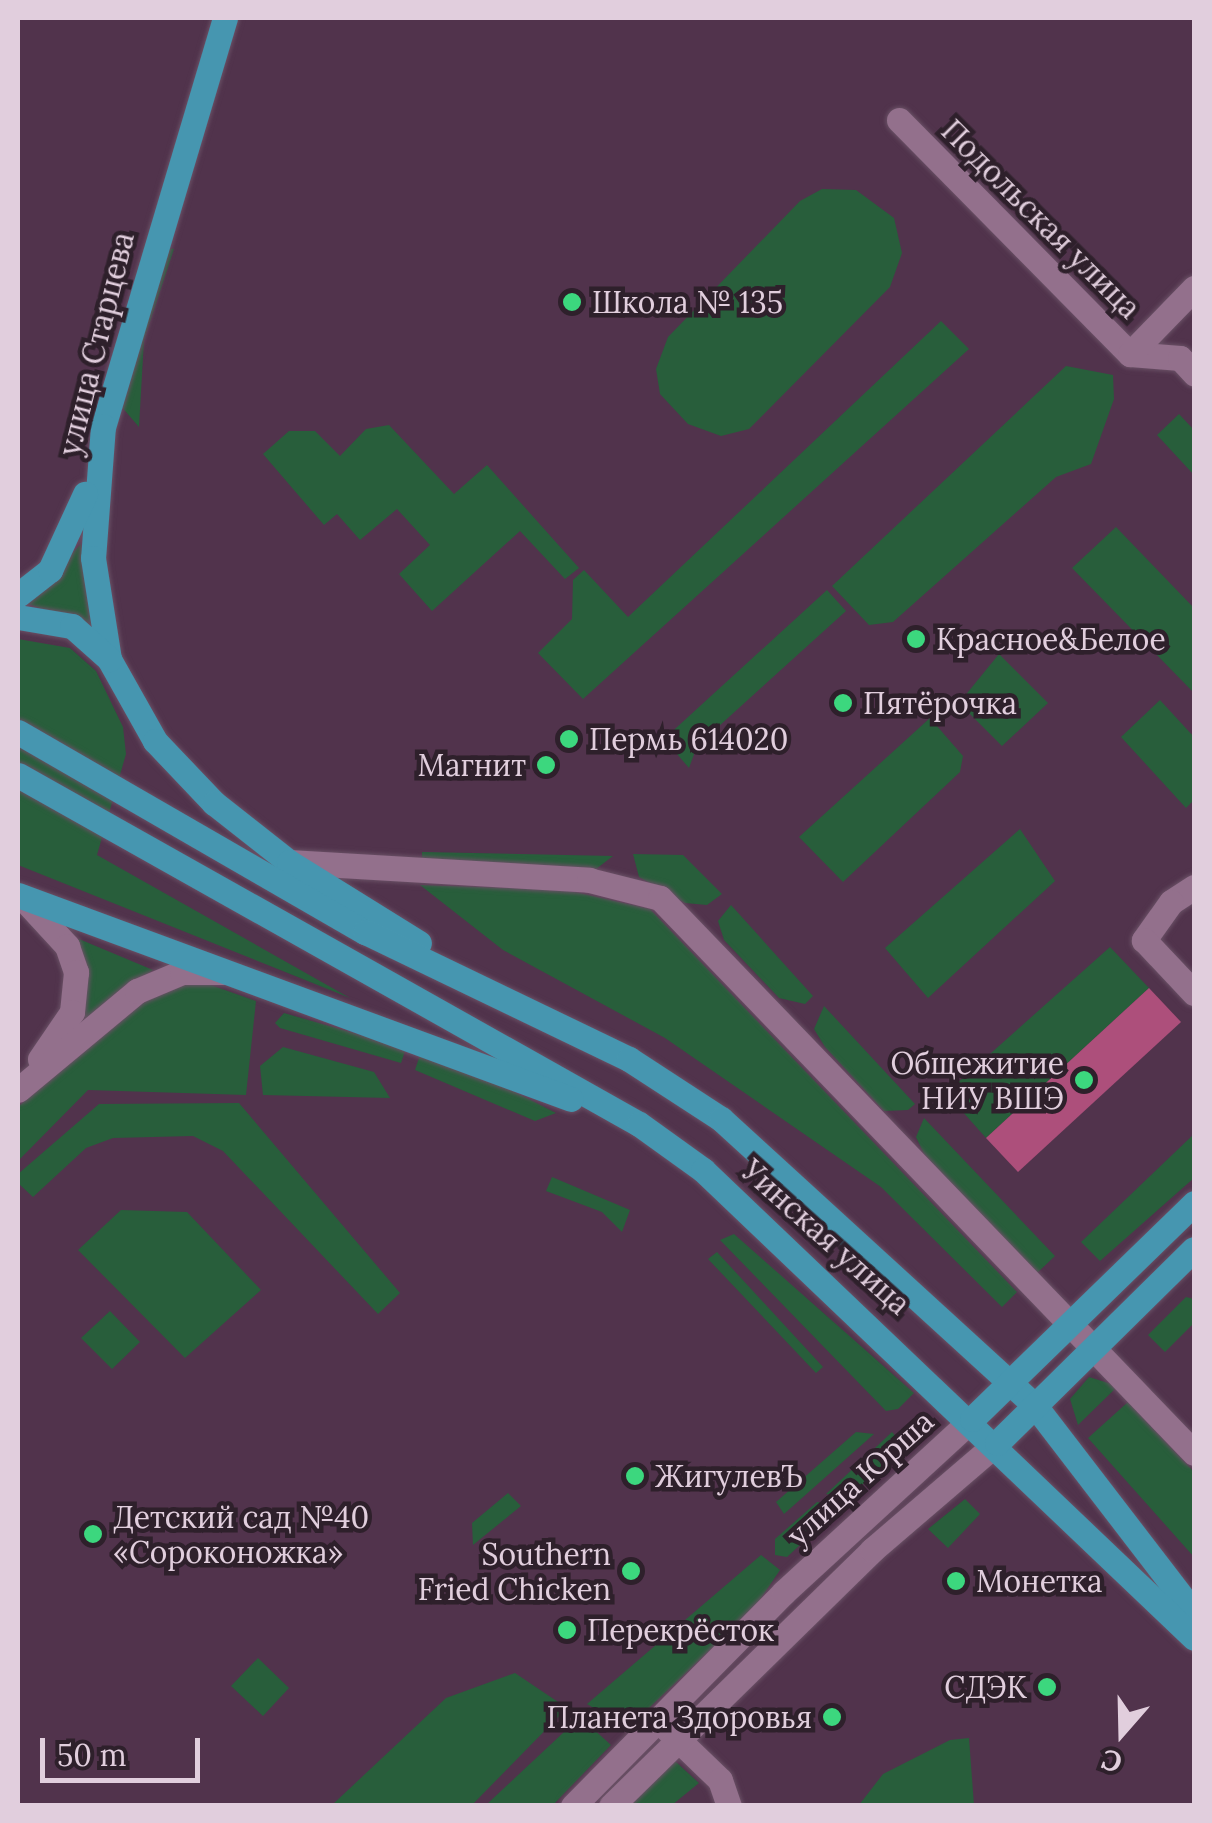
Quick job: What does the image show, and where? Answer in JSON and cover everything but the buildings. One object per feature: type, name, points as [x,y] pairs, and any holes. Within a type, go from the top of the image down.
[{"type":"main road","name":"улица Старцева","points":[[225,18],[103,426],[92,558],[109,659],[155,742],[289,862],[508,1000]]},
{"type":"main road","points":[[18,595],[50,570],[70,540],[103,426]]},
{"type":"main road","points":[[18,617],[72,626],[109,659]]},
{"type":"main road","name":"Уинская улица","points":[[18,732],[365,932],[629,1059],[721,1119],[1036,1407],[1194,1613]]},
{"type":"main road","name":"Уинская улица","points":[[18,775],[639,1124],[774,1230],[1194,1638]]},
{"type":"main road","points":[[20,896],[639,1124]]},
{"type":"main road","name":"улица Юрша","points":[[972,1419],[1194,1204]]},
{"type":"main road","name":"улица Юрша","points":[[998,1444],[1194,1249]]},
{"type":"street","name":"Подольская улица","points":[[899,120],[1130,354],[1180,358],[1194,373]]},
{"type":"street","points":[[1130,354],[1194,288]]},
{"type":"street","points":[[289,862],[604,882],[660,898],[1194,1454]]},
{"type":"street","points":[[1194,888],[1170,902],[1144,940],[1194,994]]},
{"type":"street","points":[[20,896],[67,946],[76,982],[72,1012],[20,1087]]},
{"type":"street","points":[[20,1087],[138,991],[182,972],[223,972]]},
{"type":"street","name":"улица Юрша","points":[[611,1806],[667,1729],[972,1419]]},
{"type":"street","name":"улица Юрша","points":[[573,1806],[998,1444]]},
{"type":"street","points":[[667,1729],[720,1780],[729,1806]]},
{"type":"green space","points":[[822,189],[856,190],[894,218],[902,253],[890,287],[749,429],[721,436],[688,424],[660,394],[656,369],[668,337],[800,201]]},
{"type":"green space","points":[[168,248],[174,249],[144,340],[139,427],[120,405]]},
{"type":"green space","points":[[941,321],[969,349],[583,699],[538,653],[572,619],[573,580],[584,570],[628,617]]},
{"type":"green space","points":[[1066,366],[1113,375],[1114,399],[1091,464],[1056,477],[893,622],[869,625],[832,586]]},
{"type":"green space","points":[[1179,414],[1194,430],[1194,475],[1157,435]]},
{"type":"green space","points":[[389,425],[454,494],[487,465],[579,568],[565,579],[520,531],[432,611],[399,574],[430,545],[397,509],[360,540],[337,514],[324,525],[263,454],[289,431],[315,431],[340,456],[366,429]]},
{"type":"green space","points":[[1116,527],[1194,608],[1194,693],[1072,568]]},
{"type":"green space","points":[[81,544],[89,601],[95,629],[26,603]]},
{"type":"green space","points":[[827,590],[846,611],[697,746],[689,768],[664,739]]},
{"type":"green space","points":[[18,639],[70,648],[96,671],[123,727],[126,754],[97,855],[350,998],[18,865]]},
{"type":"green space","points":[[999,654],[1048,703],[1002,746],[959,703]]},
{"type":"green space","points":[[1160,700],[1194,737],[1194,800],[1186,808],[1121,737]]},
{"type":"green space","points":[[930,718],[963,756],[960,772],[843,882],[799,837]]},
{"type":"green space","points":[[1020,829],[1055,881],[928,998],[885,948]]},
{"type":"green space","points":[[422,852],[613,856],[596,869],[422,867]]},
{"type":"green space","points":[[633,854],[683,855],[722,894],[707,905],[685,903],[639,877]]},
{"type":"green space","points":[[420,885],[566,890],[650,909],[1017,1292],[1002,1307],[881,1187],[665,1038],[503,950]]},
{"type":"green space","points":[[731,905],[813,996],[805,1004],[779,998],[724,940],[718,921]]},
{"type":"green space","points":[[79,939],[153,970],[79,1025],[78,944]]},
{"type":"green space","points":[[1110,947],[1149,988],[986,1138],[946,1093]]},
{"type":"green space","points":[[169,984],[208,984],[256,1001],[246,1095],[88,1090],[18,1161],[18,1107],[136,999]]},
{"type":"green space","points":[[824,1006],[915,1104],[908,1110],[884,1111],[825,1047],[814,1029]]},
{"type":"green space","points":[[284,1013],[406,1048],[401,1063],[280,1028],[275,1023]]},
{"type":"green space","points":[[283,1047],[374,1072],[390,1098],[263,1095],[260,1066]]},
{"type":"green space","points":[[420,1055],[505,1087],[556,1113],[535,1121],[415,1070]]},
{"type":"green space","points":[[239,1103],[400,1293],[378,1314],[223,1151],[193,1136],[113,1138],[86,1148],[33,1197],[18,1183],[18,1174],[99,1104]]},
{"type":"green space","points":[[924,1118],[1055,1256],[1036,1274],[924,1154],[916,1137]]},
{"type":"green space","points":[[1194,1134],[1194,1178],[1100,1261],[1081,1242]]},
{"type":"green space","points":[[552,1177],[630,1210],[622,1232],[602,1212],[546,1191]]},
{"type":"green space","points":[[121,1210],[187,1212],[261,1290],[185,1358],[78,1250]]},
{"type":"green space","points":[[734,1234],[914,1393],[898,1409],[886,1411],[720,1240]]},
{"type":"green space","points":[[717,1252],[823,1367],[816,1373],[708,1259]]},
{"type":"green space","points":[[1186,1297],[1194,1299],[1194,1323],[1165,1352],[1148,1335]]},
{"type":"green space","points":[[110,1311],[140,1342],[112,1369],[81,1338]]},
{"type":"green space","points":[[1089,1377],[1118,1386],[1078,1425],[1070,1399]]},
{"type":"green space","points":[[1128,1402],[1194,1472],[1194,1557],[1088,1438]]},
{"type":"green space","points":[[856,1432],[874,1434],[784,1514],[776,1502]]},
{"type":"green space","points":[[892,1432],[900,1441],[896,1454],[849,1497],[826,1494]]},
{"type":"green space","points":[[508,1493],[521,1506],[473,1545],[472,1523]]},
{"type":"green space","points":[[965,1499],[980,1514],[948,1548],[928,1529]]},
{"type":"green space","points":[[817,1502],[841,1507],[787,1557],[775,1555],[775,1539]]},
{"type":"green space","points":[[761,1555],[780,1570],[755,1607],[627,1729],[587,1704]]},
{"type":"green space","points":[[258,1658],[289,1688],[263,1716],[231,1686]]},
{"type":"green space","points":[[515,1673],[567,1708],[472,1805],[332,1805],[446,1698]]},
{"type":"green space","points":[[580,1717],[611,1745],[553,1805],[486,1805]]},
{"type":"green space","points":[[969,1738],[974,1805],[859,1805],[883,1774],[950,1740]]},
{"type":"green space","points":[[675,1761],[699,1783],[672,1805],[625,1806]]},
{"type":"place","name":"Школа № 135","points":[[572,302]]},
{"type":"place","name":"Красное&Белое","points":[[916,639]]},
{"type":"place","name":"Пятёрочка","points":[[843,703]]},
{"type":"place","name":"Пермь 614020","points":[[569,739]]},
{"type":"place","name":"Магнит","points":[[546,765]]},
{"type":"place","name":"Общежитие НИУ ВШЭ","points":[[1084,1080]]},
{"type":"place","name":"ЖигулевЪ","points":[[635,1476]]},
{"type":"place","name":"Детский сад №40 «Сороконожка»","points":[[93,1534]]},
{"type":"place","name":"Southern Fried Chicken","points":[[631,1571]]},
{"type":"place","name":"Монетка","points":[[956,1581]]},
{"type":"place","name":"Перекрёсток","points":[[567,1630]]},
{"type":"place","name":"СДЭК","points":[[1047,1687]]},
{"type":"place","name":"Планета Здоровья","points":[[832,1717]]}]
